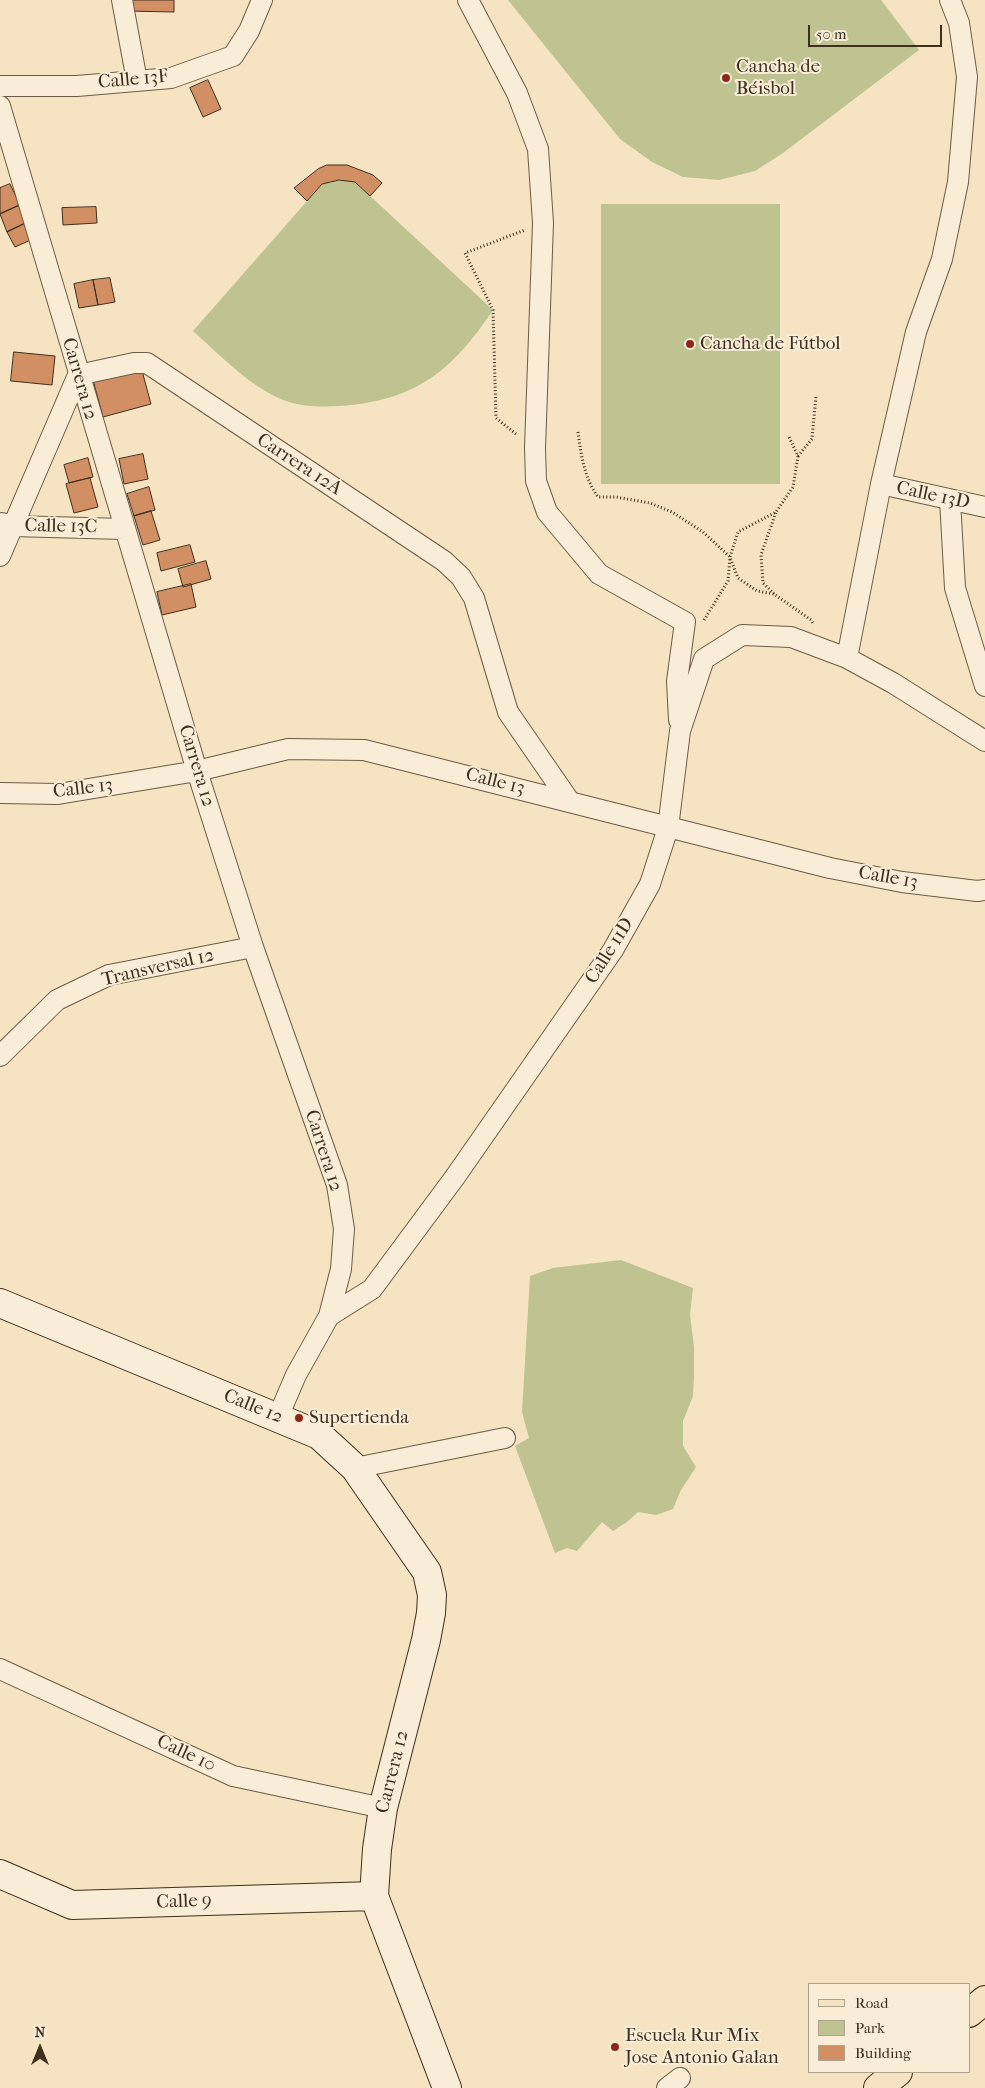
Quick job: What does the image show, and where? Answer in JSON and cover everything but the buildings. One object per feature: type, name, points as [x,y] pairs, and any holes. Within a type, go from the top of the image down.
[{"type":"main road","points":[[970,2012],[985,2000]]},
{"type":"main road","points":[[878,2088],[897,2073]]},
{"type":"street","points":[[122,0],[137,81]]},
{"type":"street","name":"Calle 13F","points":[[0,86],[77,86],[171,78],[233,56],[249,31],[262,0]]},
{"type":"street","points":[[468,0],[517,93],[538,149],[543,223],[534,448],[536,481],[547,512],[599,574],[685,622],[678,681],[680,732]]},
{"type":"street","points":[[838,654],[916,332],[942,259],[958,182],[967,77],[960,23],[950,0]]},
{"type":"street","name":"Carrera 12","points":[[0,106],[8,162],[78,375],[197,771],[253,947],[337,1184],[344,1229],[341,1269],[329,1316],[296,1375],[278,1417]]},
{"type":"street","name":"Carrera 12A","points":[[78,375],[134,363],[147,363],[444,561],[461,578],[474,598],[508,712],[570,802]]},
{"type":"street","points":[[0,556],[6,524],[78,375]]},
{"type":"street","name":"Calle 13D","points":[[880,484],[985,507]]},
{"type":"street","points":[[950,500],[955,588],[985,686]]},
{"type":"street","name":"Calle 13C","points":[[6,524],[124,528]]},
{"type":"street","name":"Calle 11D","points":[[329,1316],[372,1289],[455,1176],[608,958],[650,884],[668,828],[680,732],[704,659],[742,635],[791,637],[838,654],[893,683],[985,741]]},
{"type":"street","name":"Calle 13","points":[[0,793],[58,794],[197,771],[288,749],[364,750],[830,868],[902,882],[977,891],[985,890]]},
{"type":"street","name":"Transversal 12","points":[[0,1056],[57,1000],[109,975],[253,947]]},
{"type":"street","name":"Calle 12","points":[[0,1303],[320,1435],[355,1468]]},
{"type":"street","points":[[355,1468],[504,1438]]},
{"type":"street","name":"Carrera 12","points":[[355,1468],[427,1572],[432,1595],[426,1640],[383,1808],[377,1850],[374,1896],[447,2088]]},
{"type":"street","name":"Calle 10","points":[[0,1670],[233,1776],[383,1808]]},
{"type":"street","name":"Calle 9","points":[[0,1874],[72,1905],[374,1896]]},
{"type":"path","points":[[534,448],[496,418],[493,310],[465,253],[543,223]]},
{"type":"path","points":[[816,396],[812,439],[798,456],[793,487],[776,512],[761,555],[763,583],[774,594],[811,620],[838,654]]},
{"type":"path","points":[[578,432],[582,459],[589,485],[598,497],[616,497],[650,503],[672,512],[703,532],[730,557],[738,578],[757,590],[774,594]]},
{"type":"path","points":[[789,436],[798,456]]},
{"type":"path","points":[[699,628],[728,581],[730,557],[738,532],[776,512]]},
{"type":"green space","name":"Cancha de Béisbol","points":[[508,0],[881,0],[919,50],[783,153],[755,171],[719,180],[683,177],[652,162],[620,139]]},
{"type":"green space","points":[[339,180],[355,182],[493,310],[478,331],[447,366],[411,390],[366,403],[339,406],[304,405],[283,400],[258,386],[235,369],[193,331],[322,184]]},
{"type":"green space","name":"Cancha de Fútbol","points":[[601,204],[780,204],[780,484],[601,484]]},
{"type":"green space","points":[[621,1260],[693,1288],[690,1315],[694,1347],[693,1396],[683,1421],[683,1446],[696,1467],[681,1490],[673,1509],[656,1515],[638,1512],[613,1531],[602,1522],[577,1551],[567,1548],[555,1553],[515,1446],[529,1438],[522,1412],[530,1276],[553,1268]]},
{"type":"place","name":"Cancha de Béisbol","points":[[726,78]]},
{"type":"place","name":"Cancha de Fútbol","points":[[690,344]]},
{"type":"place","name":"Supertienda","points":[[299,1418]]},
{"type":"place","name":"Escuela Rur Mix Jose Antonio Galan","points":[[615,2047]]}]
